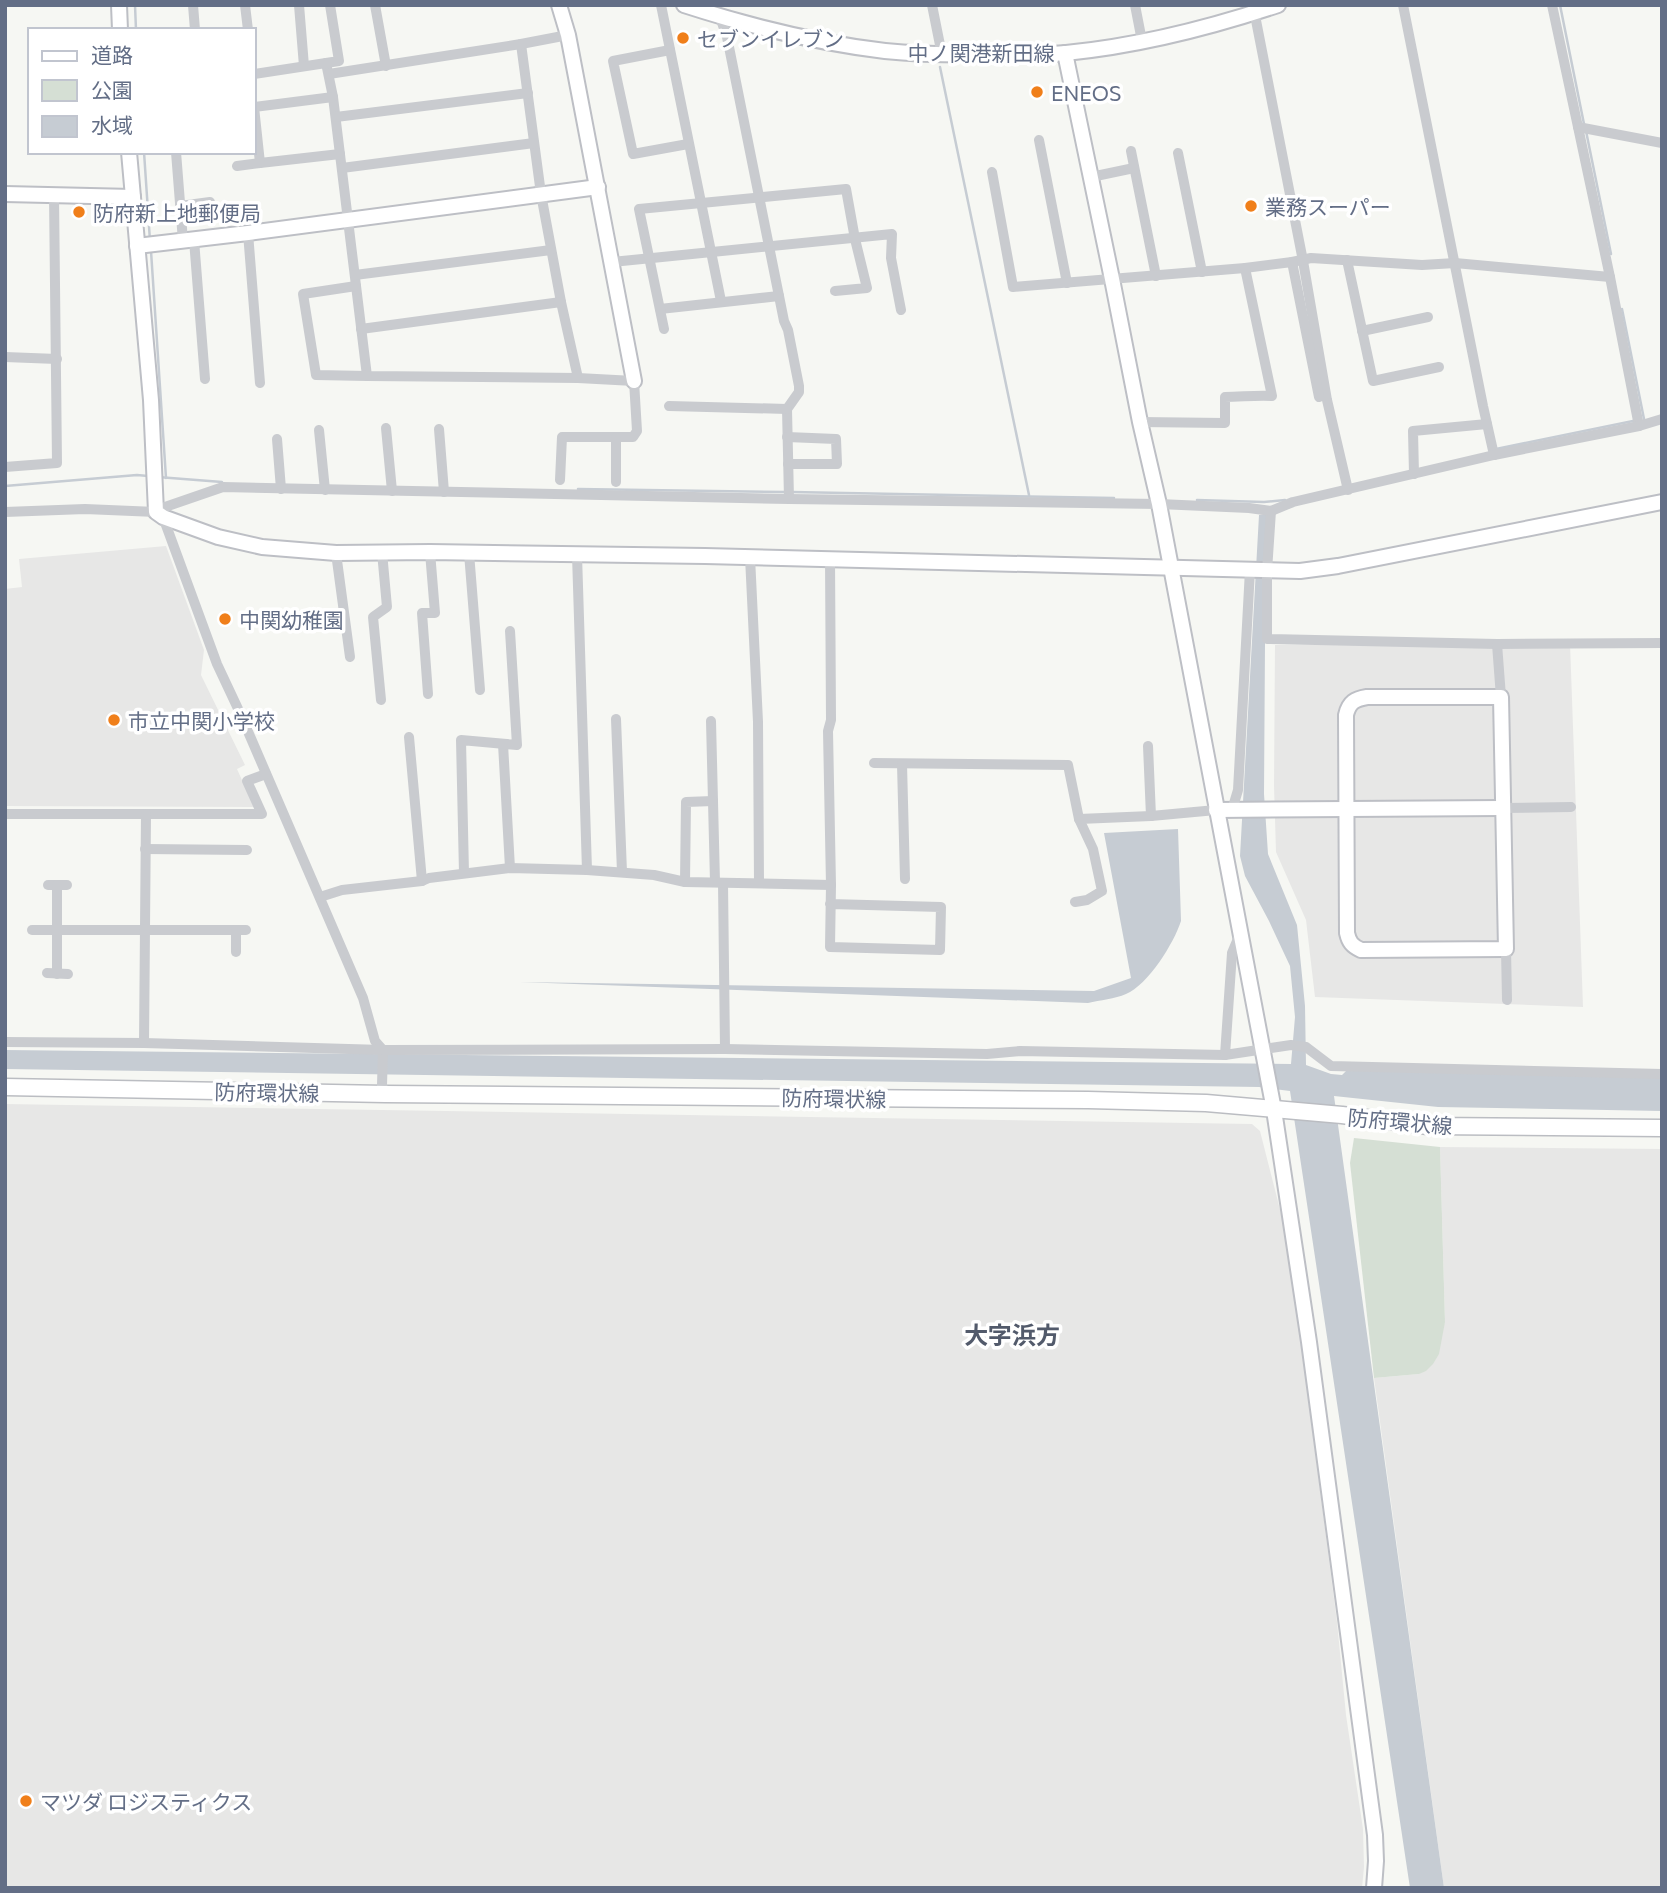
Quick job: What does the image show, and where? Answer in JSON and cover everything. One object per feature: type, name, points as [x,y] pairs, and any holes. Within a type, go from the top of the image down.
[{"type":"main road","name":"防府環状線","points":[[5,1087],[383,1089],[1088,1100],[1206,1103],[1428,1126],[1662,1128]]},
{"type":"street","points":[[119,5],[120,28]]},
{"type":"street","points":[[193,5],[195,28]]},
{"type":"street","points":[[245,5],[248,28]]},
{"type":"street","points":[[299,5],[304,66]]},
{"type":"street","points":[[328,68],[339,61],[330,5]]},
{"type":"street","points":[[375,5],[386,66]]},
{"type":"street","points":[[559,5],[568,35],[634,381],[636,431],[633,437],[562,437],[560,480]]},
{"type":"street","points":[[661,5],[721,301]]},
{"type":"street","name":"中ノ関港新田線","points":[[684,5],[720,17],[822,41],[886,51],[942,55],[1065,53],[1188,32],[1254,9],[1278,5]]},
{"type":"street","points":[[932,5],[942,55]]},
{"type":"street","points":[[1135,5],[1142,41]]},
{"type":"street","points":[[1403,5],[1494,455]]},
{"type":"street","points":[[1552,5],[1639,426]]},
{"type":"street","points":[[1254,9],[1320,397]]},
{"type":"street","points":[[720,17],[727,37],[799,386],[799,392],[787,409],[789,499]]},
{"type":"street","points":[[256,74],[304,66],[386,66],[568,35]]},
{"type":"street","points":[[521,44],[541,194],[578,378]]},
{"type":"street","points":[[670,50],[613,61],[633,154],[688,144]]},
{"type":"street","points":[[1065,53],[1171,568],[1263,1051],[1282,1110],[1311,1356],[1375,1835],[1374,1888]]},
{"type":"street","points":[[328,68],[367,376]]},
{"type":"street","points":[[336,117],[528,93]]},
{"type":"street","points":[[256,107],[333,97]]},
{"type":"street","points":[[256,123],[261,163]]},
{"type":"street","points":[[1578,127],[1662,143]]},
{"type":"street","points":[[1039,140],[1067,283]]},
{"type":"street","points":[[342,167],[534,143]]},
{"type":"street","points":[[1131,151],[1156,276]]},
{"type":"street","points":[[237,166],[340,153]]},
{"type":"street","points":[[1178,153],[1202,272]]},
{"type":"street","points":[[129,154],[151,400],[155,481],[160,514],[217,664],[363,998],[375,1041],[383,1050],[383,1089]]},
{"type":"street","points":[[176,154],[180,206],[188,241],[205,379]]},
{"type":"street","points":[[1091,177],[1134,168]]},
{"type":"street","points":[[992,172],[1013,287],[1245,268],[1311,258],[1422,265],[1455,263],[1610,278]]},
{"type":"street","points":[[137,246],[598,187]]},
{"type":"street","points":[[664,329],[639,209],[846,188],[867,288],[835,291]]},
{"type":"street","points":[[5,194],[133,197]]},
{"type":"street","points":[[5,467],[57,463],[54,195]]},
{"type":"street","points":[[180,206],[210,202]]},
{"type":"street","points":[[248,233],[260,383]]},
{"type":"street","points":[[612,262],[892,234],[891,258],[901,310]]},
{"type":"street","points":[[551,250],[356,281],[303,294],[316,375],[634,381]]},
{"type":"street","points":[[1347,260],[1373,381],[1438,367]]},
{"type":"street","points":[[1298,262],[1348,490]]},
{"type":"street","points":[[1140,422],[1225,423],[1225,397],[1272,396],[1245,268]]},
{"type":"street","points":[[660,309],[779,296]]},
{"type":"street","points":[[361,329],[561,302]]},
{"type":"street","points":[[1362,331],[1428,317]]},
{"type":"street","points":[[5,357],[57,359]]},
{"type":"street","points":[[669,406],[787,409]]},
{"type":"street","points":[[160,514],[165,507],[223,487],[1158,504],[1271,511],[1293,502],[1662,419]]},
{"type":"street","points":[[1414,474],[1413,431],[1487,424]]},
{"type":"street","points":[[386,428],[392,491]]},
{"type":"street","points":[[439,429],[444,492]]},
{"type":"street","points":[[319,430],[325,490]]},
{"type":"street","points":[[788,437],[836,439],[837,464],[788,464]]},
{"type":"street","points":[[616,481],[617,438]]},
{"type":"street","points":[[277,439],[281,489]]},
{"type":"street","points":[[5,512],[85,509],[160,514],[218,537],[262,547],[336,553],[750,557],[1300,571],[1338,566],[1662,502]]},
{"type":"street","points":[[1235,810],[1257,571],[1271,511]]},
{"type":"street","points":[[381,701],[373,617],[387,607],[382,552]]},
{"type":"street","points":[[428,694],[422,613],[435,612],[430,552]]},
{"type":"street","points":[[336,553],[350,657]]},
{"type":"street","points":[[469,553],[480,690]]},
{"type":"street","points":[[577,555],[587,870]]},
{"type":"street","points":[[750,557],[758,722],[759,883]]},
{"type":"street","points":[[830,559],[831,720],[828,731],[830,947],[940,950],[941,906],[830,904]]},
{"type":"street","points":[[1257,571],[1267,639],[1497,644],[1662,643]]},
{"type":"street","points":[[464,873],[461,740],[517,745],[510,631]]},
{"type":"street","points":[[1497,644],[1501,697],[1507,1000]]},
{"type":"street","points":[[1501,697],[1367,697],[1357,699],[1348,707],[1347,933],[1349,941],[1361,950],[1506,949]]},
{"type":"street","points":[[616,719],[622,872]]},
{"type":"street","points":[[711,721],[725,1049]]},
{"type":"street","points":[[409,737],[422,881]]},
{"type":"street","points":[[503,744],[510,867]]},
{"type":"street","points":[[1147,746],[1150,816]]},
{"type":"street","points":[[874,763],[1068,765],[1079,819],[1093,849],[1102,891],[1087,900],[1075,902]]},
{"type":"street","points":[[902,764],[905,879]]},
{"type":"street","points":[[5,814],[262,814],[247,781],[266,774]]},
{"type":"street","points":[[685,882],[686,802],[713,801]]},
{"type":"street","points":[[1079,819],[1216,810],[1571,807]]},
{"type":"street","points":[[144,1044],[146,814]]},
{"type":"street","points":[[145,849],[247,850]]},
{"type":"street","points":[[320,897],[342,890],[510,867],[622,872],[685,882],[831,885]]},
{"type":"street","points":[[57,885],[57,974]]},
{"type":"street","points":[[32,930],[241,930],[236,952]]},
{"type":"street","points":[[1225,1055],[1233,953],[1240,934]]},
{"type":"street","points":[[5,1042],[383,1050],[725,1049],[1225,1055],[1291,1045],[1306,1047],[1331,1066],[1662,1074]]},
{"type":"shaded area","name":"市立中関小学校","points":[[166,546],[204,650],[201,675],[245,765],[237,769],[254,807],[5,806],[5,589],[22,587],[19,559]]},
{"type":"shaded area","points":[[1570,643],[1583,1007],[1315,997],[1306,920],[1276,852],[1275,645]]},
{"type":"shaded area","points":[[5,1104],[1252,1124],[1260,1131],[1288,1241],[1337,1622],[1346,1715],[1363,1829],[1362,1888],[5,1888]]},
{"type":"shaded area","points":[[1440,1147],[1662,1149],[1662,1888],[1444,1888],[1374,1378],[1419,1374],[1445,1322]]},
{"type":"green space","points":[[1354,1138],[1440,1147],[1445,1322],[1439,1354],[1426,1371],[1419,1374],[1374,1378],[1350,1163]]},
{"type":"water","points":[[1269,514],[1265,577],[1264,794],[1268,854],[1297,925],[1305,1006],[1306,1065],[1342,1075],[1347,1070],[1662,1077],[1662,1111],[1438,1107],[1334,1096],[1444,1888],[1410,1888],[1290,1091],[1259,1087],[5,1069],[5,1050],[1291,1064],[1295,1017],[1290,966],[1245,876],[1240,856],[1259,515]]},
{"type":"water","points":[[1178,829],[1181,921],[1178,930],[1159,962],[1143,982],[1126,994],[1112,998],[1088,1003],[520,982],[1094,991],[1131,978],[1104,833]]},
{"type":"waterway","points":[[135,5],[136,28]]},
{"type":"waterway","points":[[1560,5],[1584,124]]},
{"type":"waterway","points":[[940,67],[1029,495]]},
{"type":"waterway","points":[[1586,131],[1611,254]]},
{"type":"waterway","points":[[144,154],[150,241]]},
{"type":"waterway","points":[[151,251],[166,478]]},
{"type":"waterway","points":[[1622,309],[1644,419]]},
{"type":"waterway","points":[[1496,449],[1633,421]]},
{"type":"waterway","points":[[5,486],[148,476]]},
{"type":"waterway","points":[[158,477],[222,482]]},
{"type":"waterway","points":[[578,489],[785,492]]},
{"type":"waterway","points":[[792,492],[1114,498]]},
{"type":"waterway","points":[[1197,500],[1285,500]]},
{"type":"place","name":"セブンイレブン","points":[[683,38]]},
{"type":"place","name":"ENEOS","points":[[1037,92]]},
{"type":"place","name":"業務スーパー","points":[[1251,206]]},
{"type":"place","name":"防府新上地郵便局","points":[[79,212]]},
{"type":"place","name":"中関幼稚園","points":[[225,619]]},
{"type":"place","name":"市立中関小学校","points":[[114,720]]},
{"type":"place","name":"マツダ ロジスティクス","points":[[26,1801]]},
{"type":"district","name":"大字浜方","points":[[1012,1334]]}]
